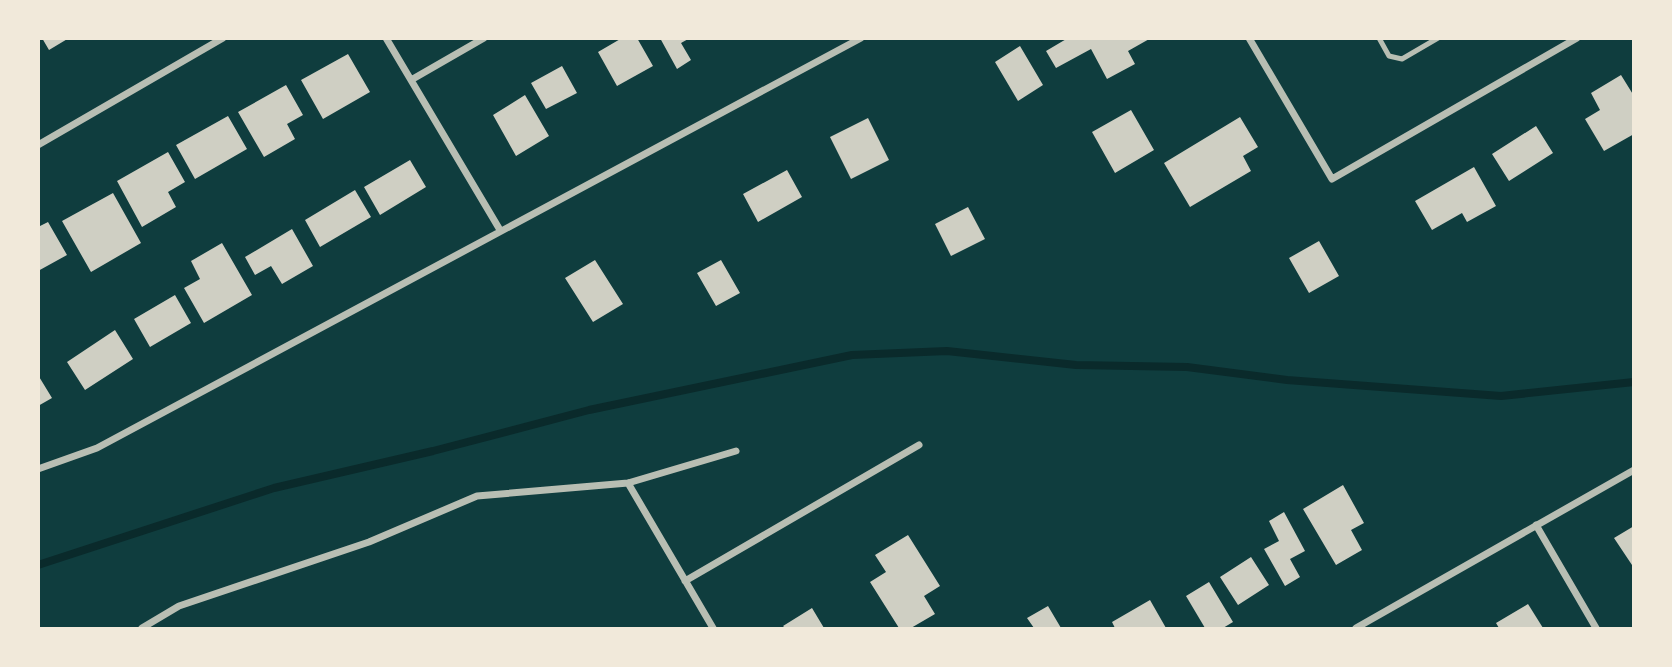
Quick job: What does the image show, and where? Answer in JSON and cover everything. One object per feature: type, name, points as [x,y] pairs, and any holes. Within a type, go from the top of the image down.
[{"type":"street","points":[[38,145],[223,38]]},
{"type":"street","points":[[386,38],[500,230]]},
{"type":"street","points":[[411,80],[484,38]]},
{"type":"street","points":[[38,470],[97,448],[861,38]]},
{"type":"street","points":[[1250,38],[1332,179],[1577,38]]},
{"type":"street","points":[[685,581],[919,445]]},
{"type":"street","points":[[142,628],[179,606],[369,542],[477,496],[628,483],[737,451]]},
{"type":"street","points":[[1356,628],[1633,470]]},
{"type":"street","points":[[628,483],[713,628]]},
{"type":"street","points":[[1536,525],[1596,628]]},
{"type":"lane","points":[[1379,38],[1389,56],[1402,59],[1438,38]]},
{"type":"building","points":[[42,38],[69,38],[49,50]]},
{"type":"building","points":[[622,38],[637,38],[653,66],[617,86],[598,52]]},
{"type":"building","points":[[660,38],[690,38],[681,43],[691,60],[677,69]]},
{"type":"building","points":[[1068,38],[1151,38],[1128,51],[1135,64],[1107,79],[1091,49],[1056,68],[1046,51]]},
{"type":"building","points":[[1020,46],[1043,85],[1018,101],[995,62]]},
{"type":"building","points":[[348,54],[370,92],[323,119],[301,80]]},
{"type":"building","points":[[562,66],[577,93],[546,109],[531,83]]},
{"type":"building","points":[[1621,75],[1634,96],[1634,134],[1604,151],[1585,119],[1600,110],[1591,93]]},
{"type":"building","points":[[286,85],[303,115],[287,124],[295,139],[264,157],[238,112]]},
{"type":"building","points":[[525,95],[549,136],[516,156],[493,115]]},
{"type":"building","points":[[1131,110],[1154,150],[1115,173],[1092,132]]},
{"type":"building","points":[[228,116],[247,149],[195,179],[176,145]]},
{"type":"building","points":[[1240,117],[1258,147],[1243,156],[1251,171],[1190,207],[1164,163]]},
{"type":"building","points":[[868,118],[889,160],[851,179],[830,137]]},
{"type":"building","points":[[1536,126],[1553,153],[1509,181],[1492,154]]},
{"type":"building","points":[[168,152],[185,182],[168,192],[176,207],[142,227],[117,181]]},
{"type":"building","points":[[410,160],[426,187],[380,215],[364,187]]},
{"type":"building","points":[[1474,167],[1496,206],[1467,222],[1462,213],[1432,230],[1415,201]]},
{"type":"building","points":[[787,170],[802,197],[758,222],[743,194]]},
{"type":"building","points":[[355,190],[371,217],[320,247],[305,220]]},
{"type":"building","points":[[113,193],[141,243],[91,272],[62,221]]},
{"type":"building","points":[[968,207],[985,239],[951,256],[935,224]]},
{"type":"building","points":[[48,222],[67,255],[38,271],[38,227]]},
{"type":"building","points":[[292,229],[313,266],[282,284],[271,266],[255,275],[245,257]]},
{"type":"building","points":[[1319,241],[1339,276],[1309,293],[1289,258]]},
{"type":"building","points":[[222,243],[252,295],[204,323],[184,288],[200,279],[191,261]]},
{"type":"building","points":[[595,260],[623,304],[593,322],[565,278]]},
{"type":"building","points":[[721,260],[740,293],[716,306],[697,273]]},
{"type":"building","points":[[175,295],[191,323],[150,347],[134,319]]},
{"type":"building","points":[[115,330],[133,359],[85,390],[67,362]]},
{"type":"building","points":[[38,375],[52,398],[38,406]]},
{"type":"building","points":[[1343,485],[1364,523],[1351,530],[1362,550],[1336,565],[1303,509]]},
{"type":"building","points":[[1284,512],[1305,551],[1290,559],[1300,577],[1285,586],[1264,549],[1279,541],[1269,521]]},
{"type":"building","points":[[1634,526],[1634,568],[1614,538]]},
{"type":"building","points":[[908,535],[940,586],[924,596],[935,614],[911,628],[899,628],[870,582],[886,572],[875,555]]},
{"type":"building","points":[[1251,557],[1269,585],[1238,605],[1220,577]]},
{"type":"building","points":[[1209,582],[1233,622],[1223,628],[1205,628],[1186,596]]},
{"type":"building","points":[[1150,600],[1166,628],[1115,628],[1112,622]]},
{"type":"building","points":[[1528,604],[1543,628],[1499,628],[1496,623]]},
{"type":"building","points":[[1048,606],[1061,628],[1034,628],[1027,618]]},
{"type":"building","points":[[812,608],[824,628],[783,626]]},
{"type":"waterway","points":[[38,565],[274,488],[433,451],[589,410],[852,355],[947,351],[1076,365],[1187,367],[1287,380],[1501,396],[1634,382]]}]
